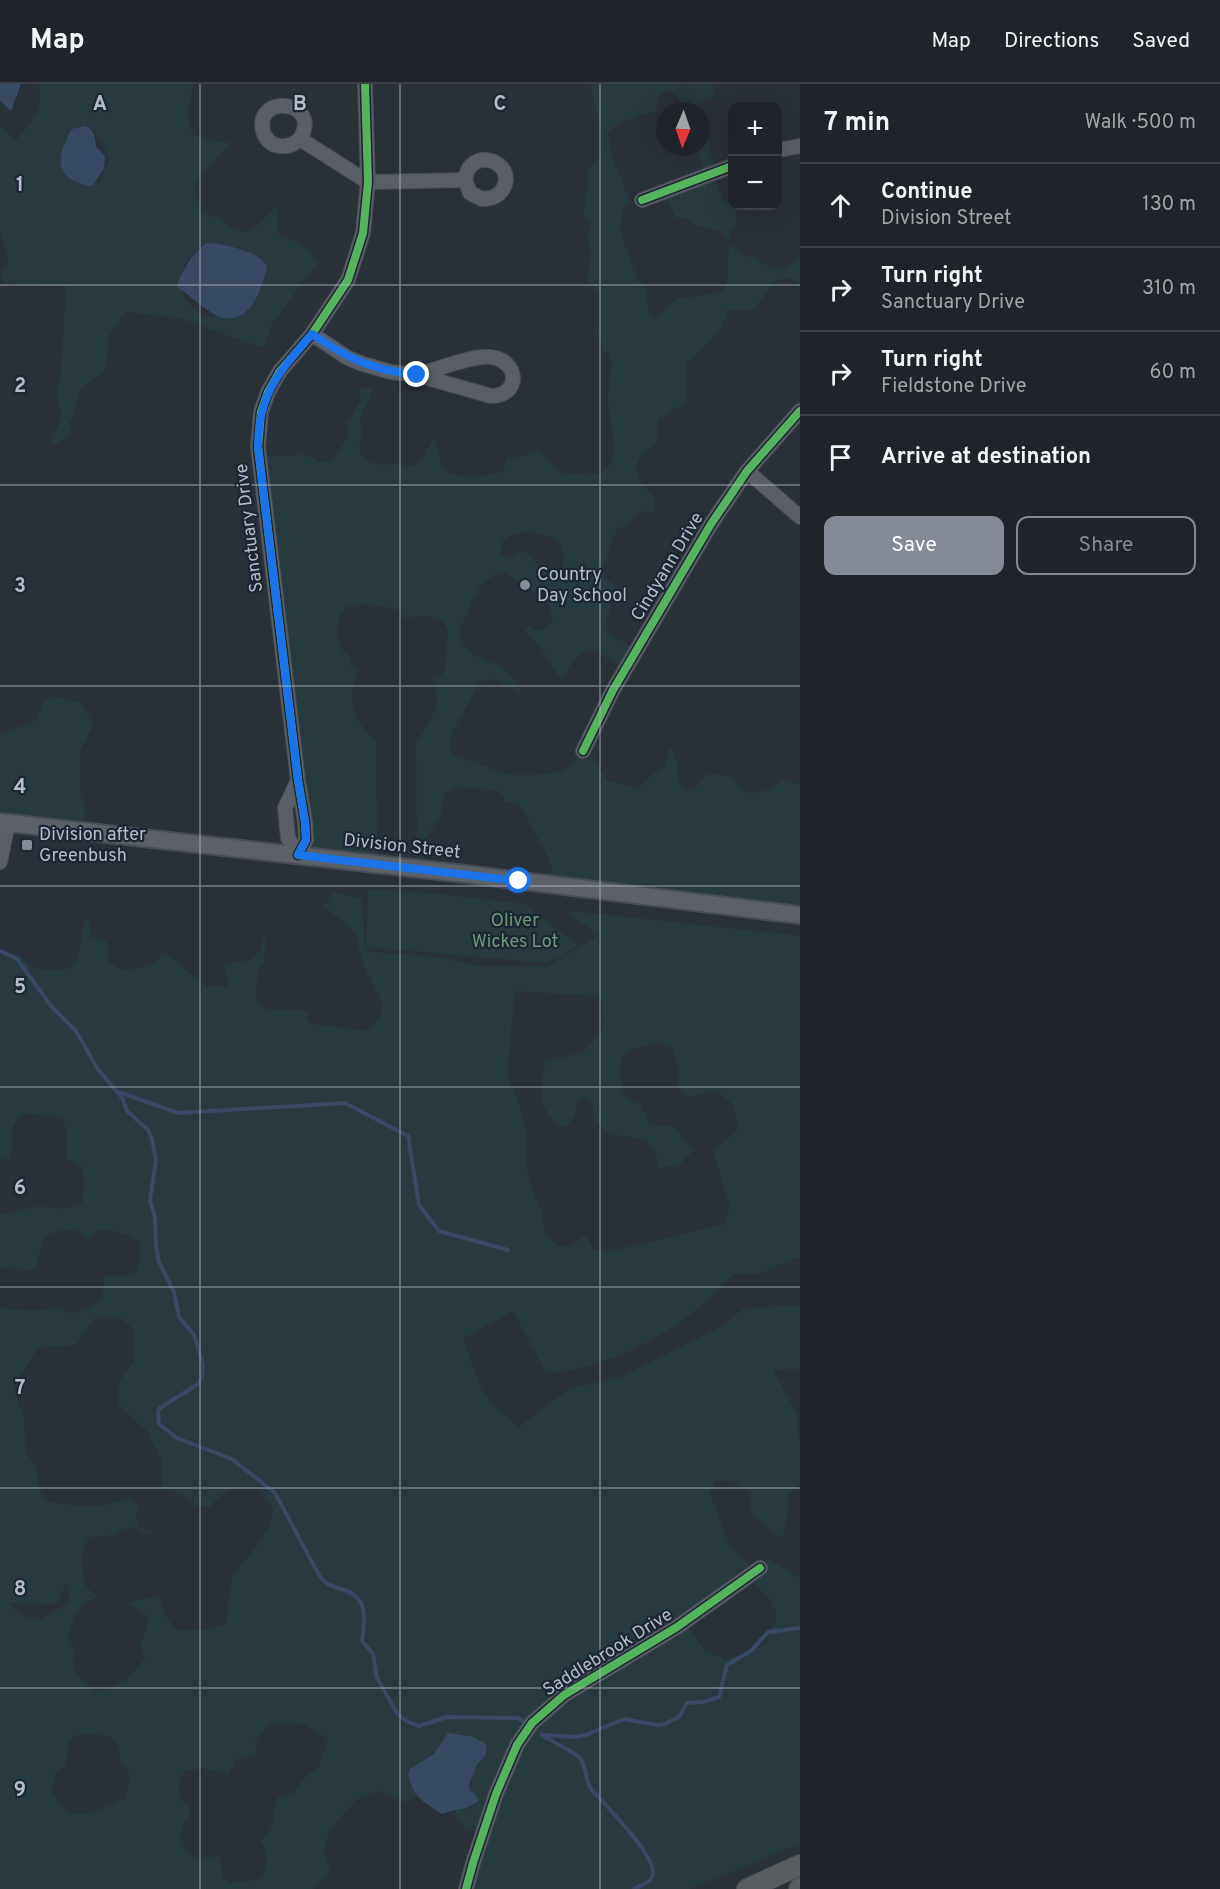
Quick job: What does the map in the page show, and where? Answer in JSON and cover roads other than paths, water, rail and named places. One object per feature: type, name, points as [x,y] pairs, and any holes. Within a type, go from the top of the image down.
[{"type":"highway","points":[[747,1889],[800,1865]]},
{"type":"main road","name":"Division Street","points":[[4,823],[298,855],[800,915]]},
{"type":"street","name":"Sanctuary Drive","points":[[298,855],[306,840],[305,822],[258,447],[258,430],[268,392],[280,371],[312,334],[348,280],[363,232],[368,183],[365,84]]},
{"type":"street","points":[[300,139],[368,183],[465,180]]},
{"type":"street","points":[[782,149],[800,146]]},
{"type":"street","points":[[642,200],[728,168]]},
{"type":"street","points":[[312,334],[342,354],[363,364],[392,372],[417,375],[491,396],[503,394],[512,385],[513,379],[506,362],[488,357],[417,375]]},
{"type":"street","name":"Cindyann Drive","points":[[583,751],[613,690],[711,524],[747,471],[800,411]]},
{"type":"street","points":[[747,471],[800,518]]},
{"type":"street","points":[[0,862],[4,823]]},
{"type":"street","name":"Saddlebrook Drive","points":[[466,1889],[496,1794],[517,1745],[532,1723],[564,1695],[677,1628],[760,1568]]},
{"type":"water","points":[[0,84],[21,84],[11,111],[0,101]]},
{"type":"water","points":[[85,126],[93,132],[96,147],[105,156],[104,169],[92,186],[70,179],[61,166],[63,149],[72,129]]},
{"type":"water","points":[[206,243],[221,244],[248,252],[267,266],[262,285],[253,304],[239,316],[230,319],[219,317],[177,287],[188,263]]},
{"type":"water","points":[[448,1733],[474,1737],[487,1745],[486,1755],[477,1765],[469,1784],[470,1789],[479,1800],[466,1808],[442,1814],[424,1802],[416,1793],[412,1788],[408,1773],[411,1768],[434,1754]]},
{"type":"waterway","points":[[0,951],[17,959],[51,1006],[76,1031],[97,1068],[123,1099],[127,1111],[148,1130],[152,1139],[156,1160],[150,1201],[155,1217],[159,1262],[174,1292],[179,1317],[194,1335],[203,1365],[202,1377],[198,1384],[160,1408],[159,1424],[177,1438],[232,1459],[275,1493],[320,1577],[330,1585],[350,1592],[361,1602],[364,1616],[362,1641],[373,1654],[377,1678],[397,1713],[406,1721],[419,1726],[447,1717],[518,1718],[524,1722]]},
{"type":"waterway","points":[[119,1092],[178,1113],[345,1103],[408,1136],[419,1205],[439,1231],[508,1250]]},
{"type":"waterway","points":[[542,1735],[575,1737],[586,1735],[624,1719],[657,1725],[665,1724],[679,1717],[687,1703],[703,1702],[719,1697],[727,1665],[751,1651],[768,1632],[800,1628]]},
{"type":"waterway","points":[[545,1737],[578,1756],[592,1790],[628,1829],[645,1853],[651,1864],[653,1875],[646,1883],[634,1889]]},
{"type":"place","name":"Country Day School","points":[[525,585]]},
{"type":"place","name":"Division after Greenbush","points":[[27,845]]},
{"type":"park label","name":"Oliver Wickes Lot","points":[[515,931]]}]
